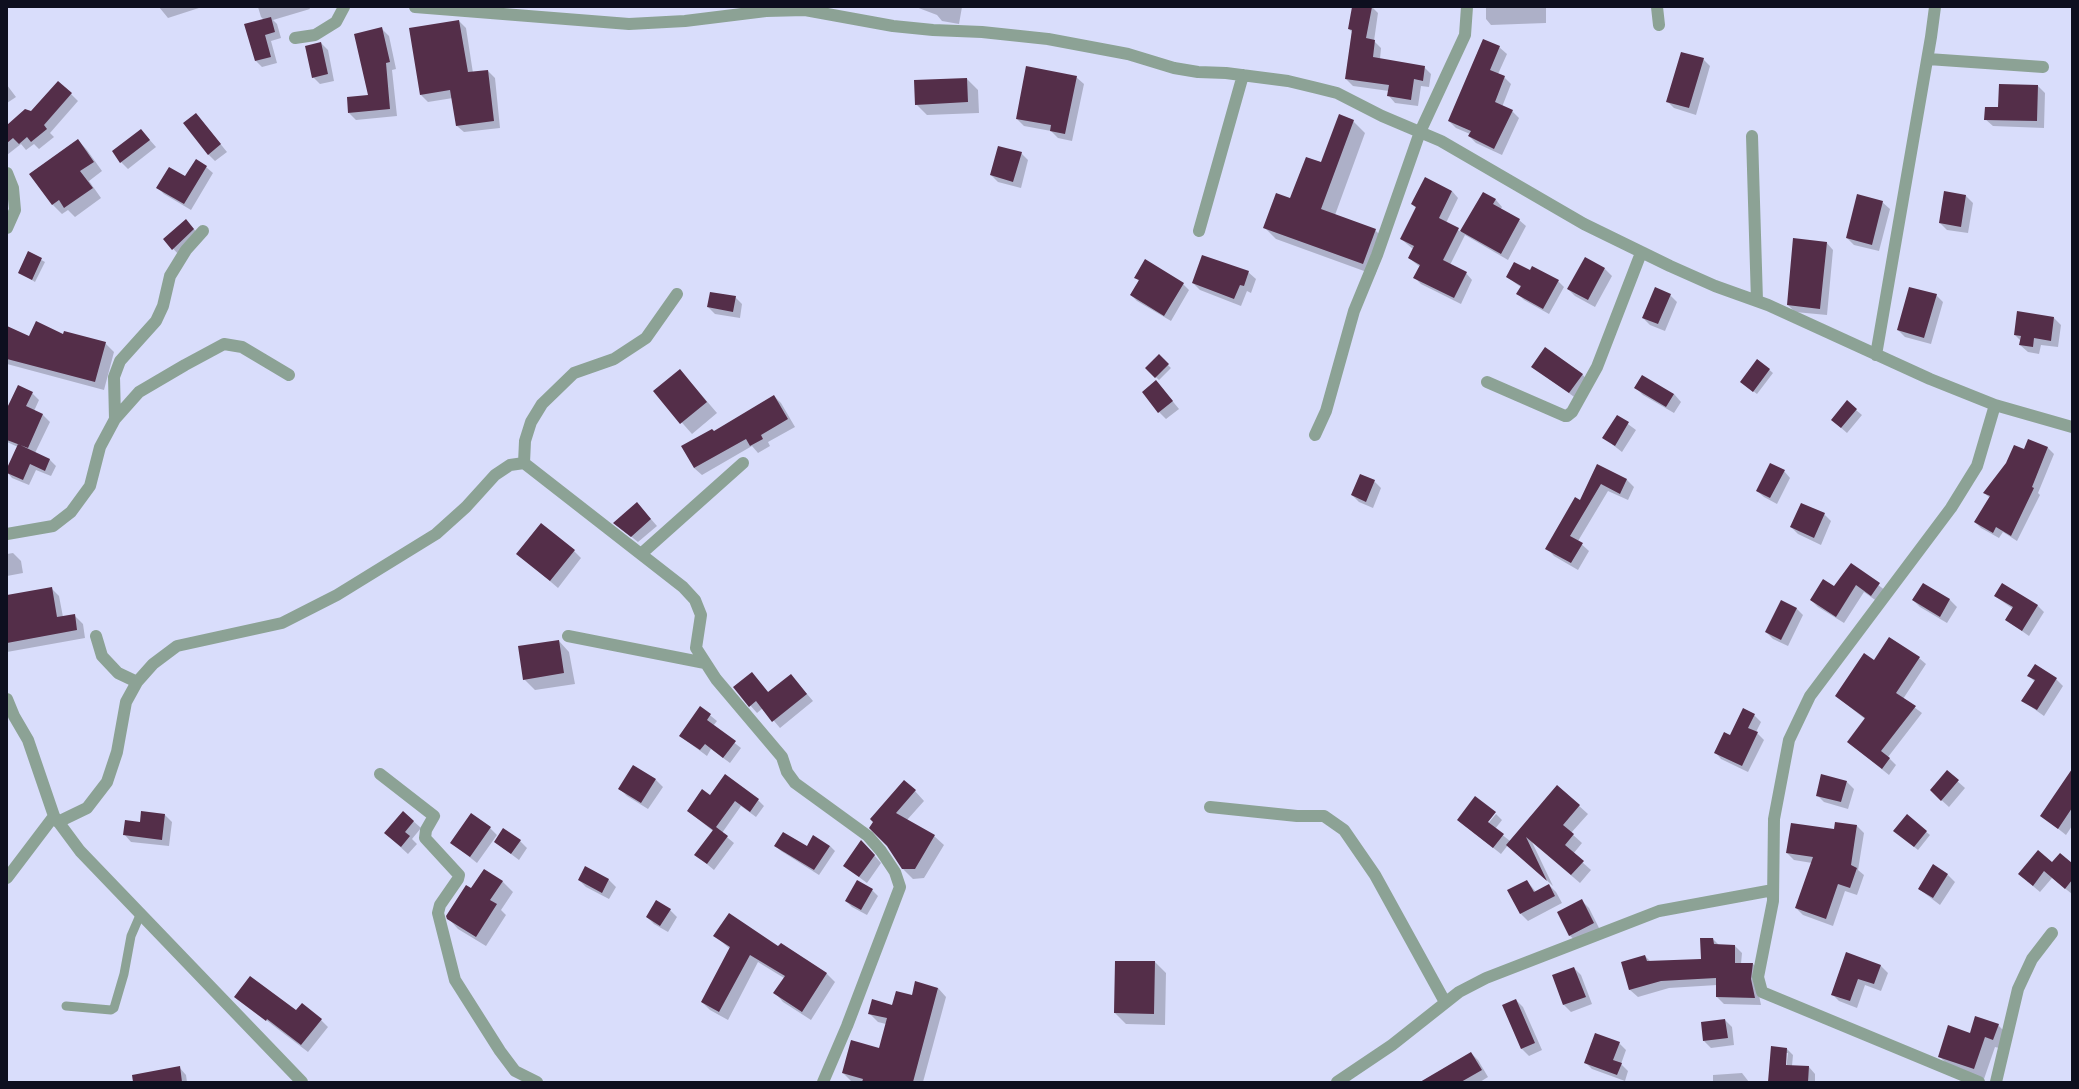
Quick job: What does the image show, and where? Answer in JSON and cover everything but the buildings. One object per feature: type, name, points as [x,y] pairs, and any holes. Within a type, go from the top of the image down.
[{"type":"street","points":[[295,38],[315,35],[336,22],[344,7]]},
{"type":"street","points":[[415,7],[629,24],[686,21],[766,11],[805,10],[893,26],[933,30],[982,32],[1048,39],[1128,54],[1174,68],[1198,72],[1242,75],[1288,81],[1337,93],[1382,116],[1441,141],[1584,224],[1641,253],[1715,286],[1757,301],[1876,355],[1995,405],[2072,427]]},
{"type":"street","points":[[1315,434],[1326,411],[1354,311],[1377,255],[1420,132],[1464,35],[1467,7]]},
{"type":"street","points":[[1657,7],[1659,25]]},
{"type":"street","points":[[1876,355],[1928,58],[1935,7]]},
{"type":"street","points":[[1928,58],[2042,67]]},
{"type":"street","points":[[1199,231],[1242,75]]},
{"type":"street","points":[[1752,136],[1757,301]]},
{"type":"street","points":[[7,173],[13,188],[14,210],[7,228]]},
{"type":"street","points":[[115,419],[114,377],[120,361],[156,321],[163,306],[170,276],[186,250],[203,230]]},
{"type":"street","points":[[1487,382],[1568,416],[1572,412],[1598,367],[1641,253]]},
{"type":"street","points":[[524,463],[525,441],[531,422],[542,404],[574,373],[614,359],[646,338],[677,294]]},
{"type":"street","points":[[7,534],[53,526],[71,512],[90,486],[100,447],[115,419],[139,392],[224,344],[242,347],[289,375]]},
{"type":"street","points":[[1979,1082],[1762,992],[1758,977],[1773,901],[1774,819],[1789,740],[1810,696],[1951,508],[1974,472],[1995,405]]},
{"type":"street","points":[[7,878],[56,819],[87,808],[107,782],[117,752],[126,702],[137,682],[153,664],[177,646],[282,623],[337,595],[436,534],[466,507],[495,476],[510,465],[524,463],[683,587],[695,600],[701,615],[696,648],[716,679],[782,756],[787,772],[795,783],[868,836],[882,851],[895,872],[900,888],[847,1026],[823,1082]]},
{"type":"street","points":[[640,554],[743,463]]},
{"type":"street","points":[[96,636],[102,656],[118,673],[137,682]]},
{"type":"street","points":[[568,636],[705,663]]},
{"type":"street","points":[[7,699],[10,720],[28,740],[56,819],[80,851],[302,1082]]},
{"type":"street","points":[[380,774],[434,816],[426,830],[425,838],[459,875],[458,879],[440,905],[438,913],[455,980],[500,1051],[516,1071],[537,1082]]},
{"type":"street","points":[[1210,807],[1297,816],[1324,816],[1344,830],[1375,875],[1445,1002]]},
{"type":"street","points":[[1337,1082],[1392,1045],[1459,992],[1486,978],[1659,911],[1773,890]]},
{"type":"street","points":[[1996,1082],[2018,989],[2032,959],[2052,933]]},
{"type":"lane","points":[[66,1006],[107,1010],[114,1008],[124,974],[131,936],[140,913]]}]
